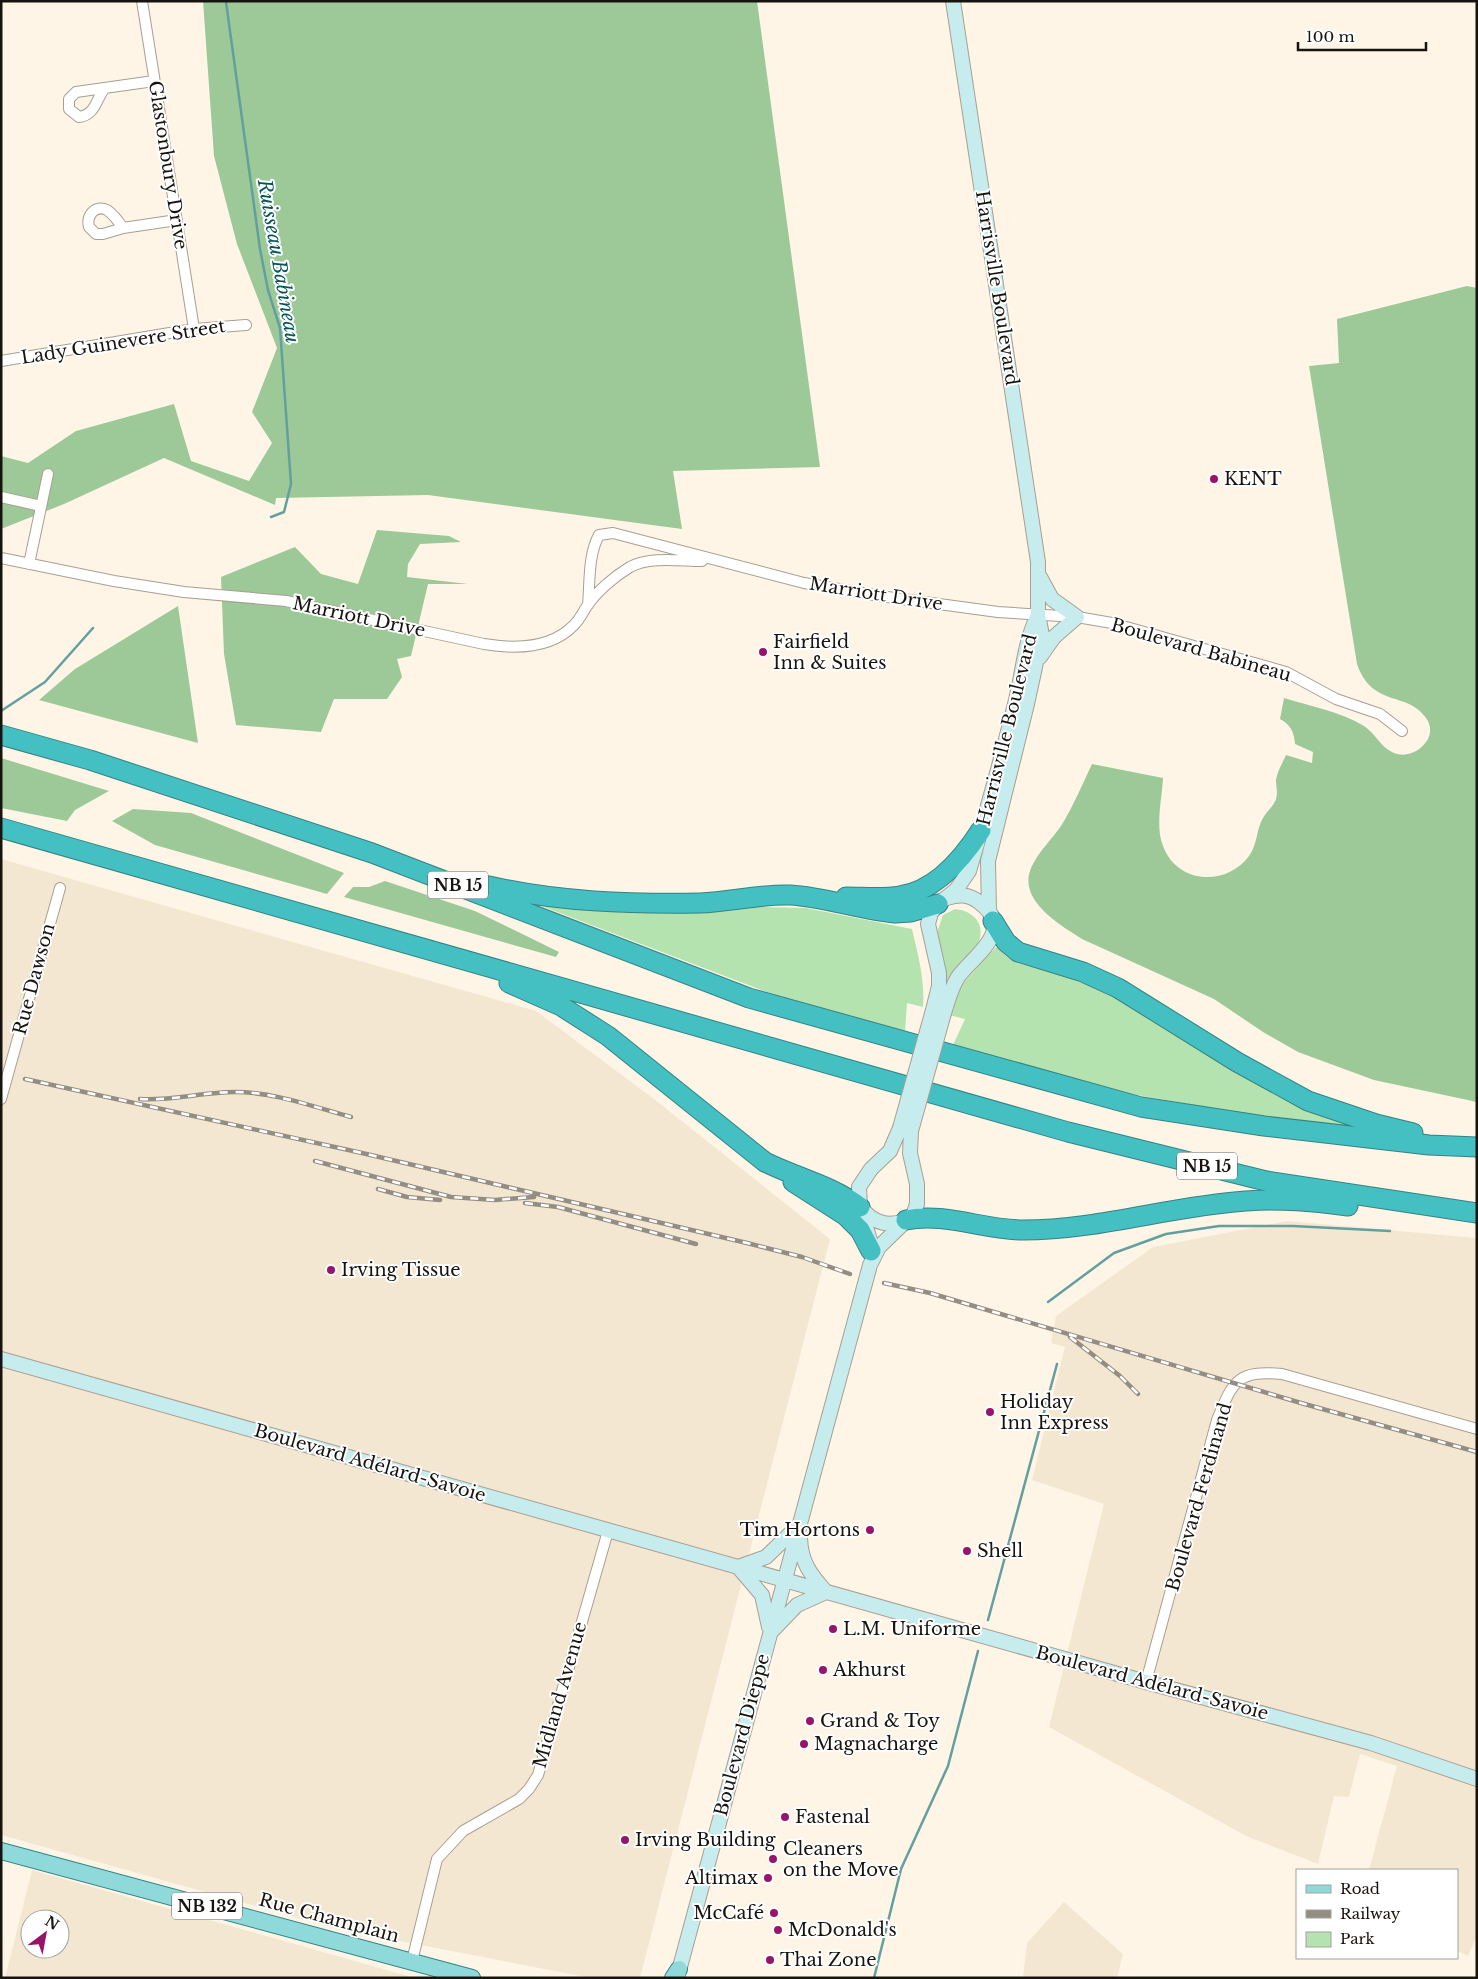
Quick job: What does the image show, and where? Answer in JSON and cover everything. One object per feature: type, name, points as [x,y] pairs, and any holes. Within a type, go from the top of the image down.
[{"type":"highway","name":"NB 15","points":[[1,735],[90,760],[372,852],[749,998],[1141,1106],[1264,1126],[1429,1146],[1477,1148]]},
{"type":"highway","name":"NB 15","points":[[1,828],[1068,1132],[1266,1181],[1477,1213]]},
{"type":"highway","points":[[815,898],[901,896],[923,889],[944,875],[968,849],[981,830]]},
{"type":"highway","points":[[372,852],[439,870],[484,885],[515,892],[577,901],[702,903],[753,896],[791,896],[815,898],[895,913],[911,912],[941,902]]},
{"type":"highway","points":[[991,917],[1006,942],[1018,952],[1084,972],[1118,988],[1237,1062],[1308,1101],[1399,1130],[1477,1139]]},
{"type":"highway","points":[[328,921],[508,983],[561,1006],[624,1048],[765,1162],[846,1216],[860,1230],[870,1258]]},
{"type":"highway","points":[[765,1162],[786,1173],[834,1189],[860,1207]]},
{"type":"highway","points":[[906,1220],[928,1218],[1002,1228],[1042,1229],[1090,1225],[1244,1201],[1267,1200],[1477,1213]]},
{"type":"main road","name":"Harrisville Boulevard","points":[[938,1012],[958,979],[992,940],[988,861],[1042,635],[1038,615],[1038,562],[953,1]]},
{"type":"main road","points":[[1036,665],[1054,637],[1077,617],[1052,599],[1038,574]]},
{"type":"main road","name":"Harrisville Boulevard","points":[[906,1129],[938,1012],[939,973],[928,924],[931,913],[956,890],[969,871],[1020,682],[1029,634],[1038,615]]},
{"type":"main road","points":[[941,902],[966,895],[982,904],[991,917]]},
{"type":"main road","points":[[870,1258],[870,1235],[860,1207],[859,1187],[871,1169],[890,1151],[906,1129]]},
{"type":"main road","points":[[870,1258],[914,1213],[919,1195],[906,1129]]},
{"type":"main road","points":[[860,1207],[876,1222],[887,1224],[906,1220]]},
{"type":"main road","name":"Boulevard Dieppe","points":[[677,1976],[870,1258]]},
{"type":"main road","name":"Boulevard Adélard-Savoie","points":[[1,1359],[738,1567],[785,1575],[826,1592],[1370,1743],[1477,1779]]},
{"type":"main road","points":[[770,1634],[764,1599],[738,1567],[766,1557],[781,1545],[799,1524]]},
{"type":"main road","points":[[770,1634],[797,1605],[826,1592],[804,1564],[800,1553],[799,1524]]},
{"type":"main road","name":"Rue Champlain","points":[[1,1851],[472,1978]]},
{"type":"street","name":"Glastonbury Drive","points":[[142,1],[194,329]]},
{"type":"street","points":[[104,89],[154,81]]},
{"type":"street","points":[[123,228],[177,220]]},
{"type":"street","name":"Lady Guinevere Street","points":[[1,361],[194,329],[246,325]]},
{"type":"street","points":[[29,564],[48,474]]},
{"type":"street","points":[[1,496],[41,506]]},
{"type":"street","name":"Marriott Drive","points":[[588,604],[593,550],[599,535],[605,532],[804,583],[880,596],[998,612],[1077,617]]},
{"type":"street","name":"Marriott Drive","points":[[1,558],[114,581],[184,592],[286,602],[484,644],[516,647],[532,646],[561,635],[574,626],[588,604],[606,586],[631,566],[652,560],[716,560]]},
{"type":"street","name":"Boulevard Babineau","points":[[1077,617],[1112,623],[1286,672],[1336,699],[1380,714],[1402,731]]},
{"type":"street","name":"Rue Dawson","points":[[1,1100],[60,888]]},
{"type":"street","name":"Boulevard Ferdinand","points":[[1146,1682],[1217,1420],[1235,1383],[1245,1375],[1264,1372],[1282,1374],[1477,1429]]},
{"type":"street","name":"Midland Avenue","points":[[412,1961],[438,1859],[463,1831],[519,1799],[529,1789],[538,1774],[608,1531]]},
{"type":"shaded area","points":[[1,859],[536,1011],[654,1099],[830,1239],[640,1978],[591,1978],[337,1929],[1,1835]]},
{"type":"shaded area","points":[[1287,1221],[1477,1238],[1477,1935],[1468,1956],[1458,1951],[1458,1869],[1369,1869],[1397,1766],[1360,1754],[1349,1797],[1334,1796],[1318,1864],[1246,1836],[1049,1727],[1104,1504],[1032,1480],[1065,1347],[1051,1343],[1056,1316],[1153,1247]]},
{"type":"shaded area","points":[[32,1870],[415,1978],[5,1978],[20,1918],[20,1959],[70,1959],[70,1909],[22,1909]]},
{"type":"shaded area","points":[[1064,1902],[1123,1954],[1117,1978],[1023,1978],[1027,1943]]},
{"type":"green space","points":[[203,1],[757,1],[820,467],[673,471],[682,529],[428,495],[276,498],[275,505],[164,458],[64,504],[1,529],[1,456],[28,463],[76,431],[174,404],[191,461],[249,481],[272,443],[252,412],[277,348],[237,244],[214,156]]},
{"type":"green space","points":[[1467,286],[1477,288],[1477,1102],[1374,1080],[1298,1052],[1263,1032],[1214,999],[1072,933],[1041,909],[1029,888],[1029,876],[1033,864],[1058,831],[1092,764],[1163,778],[1159,830],[1163,846],[1170,859],[1179,868],[1190,874],[1203,877],[1228,873],[1249,856],[1261,823],[1275,802],[1277,794],[1276,780],[1286,755],[1312,763],[1313,752],[1295,744],[1291,729],[1280,719],[1284,698],[1355,721],[1368,729],[1388,749],[1400,755],[1408,754],[1422,747],[1430,733],[1430,726],[1426,718],[1410,704],[1381,693],[1372,687],[1364,678],[1357,664],[1309,366],[1339,363],[1337,319]]},
{"type":"green space","points":[[377,530],[449,536],[461,542],[420,544],[408,564],[407,577],[468,584],[428,584],[411,656],[397,659],[402,677],[387,699],[334,699],[321,732],[236,725],[224,654],[221,577],[295,547],[321,574],[358,584]]},
{"type":"green space","points":[[178,606],[198,743],[39,700],[75,669]]},
{"type":"green space","points":[[1,758],[109,791],[75,810],[67,821],[1,808]]},
{"type":"green space","points":[[133,809],[191,813],[344,873],[327,894],[155,845],[112,821]]},
{"type":"green space","points":[[385,881],[475,911],[559,952],[556,957],[344,897],[353,887],[369,887]]},
{"type":"green space","points":[[531,902],[806,908],[912,929],[922,977],[923,1007],[907,1003],[905,1032],[953,1045],[965,1019],[949,1015],[959,988],[996,947],[1008,958],[1018,963],[1051,972],[1108,992],[1356,1127],[1228,1111],[1103,1089],[798,1004]]},
{"type":"green space","points":[[955,909],[966,912],[976,919],[980,927],[980,936],[966,963],[947,985],[943,985],[936,935],[943,915]]},
{"type":"waterway","name":"Ruisseau Babineau","points":[[226,2],[260,249],[268,290],[280,328],[291,484],[284,512],[271,517]]},
{"type":"waterway","name":"Ruisseau Babineau","points":[[1,711],[45,682],[93,628]]},
{"type":"waterway","points":[[1048,1302],[1114,1253],[1166,1234],[1219,1226],[1293,1226],[1390,1231]]},
{"type":"waterway","points":[[988,1620],[1057,1364]]},
{"type":"waterway","points":[[874,1978],[901,1869],[948,1766],[978,1651]]},
{"type":"railway","points":[[25,1079],[362,1153],[747,1243],[802,1257],[850,1274]]},
{"type":"railway","points":[[140,1099],[164,1099],[223,1092],[264,1094],[351,1117]]},
{"type":"railway","points":[[315,1161],[451,1197],[495,1200],[534,1197]]},
{"type":"railway","points":[[378,1189],[407,1197],[440,1200]]},
{"type":"railway","points":[[525,1203],[558,1207],[696,1244]]},
{"type":"railway","points":[[884,1283],[930,1293],[1301,1403],[1477,1452]]},
{"type":"railway","points":[[1070,1337],[1120,1376],[1138,1394]]},
{"type":"place","name":"KENT","points":[[1214,479]]},
{"type":"place","name":"Fairfield Inn & Suites","points":[[763,652]]},
{"type":"place","name":"Irving Tissue","points":[[331,1270]]},
{"type":"place","name":"Holiday Inn Express","points":[[990,1412]]},
{"type":"place","name":"Tim Hortons","points":[[870,1530]]},
{"type":"place","name":"Shell","points":[[967,1551]]},
{"type":"place","name":"L.M. Uniforme","points":[[833,1629]]},
{"type":"place","name":"Akhurst","points":[[823,1670]]},
{"type":"place","name":"Grand & Toy","points":[[810,1721]]},
{"type":"place","name":"Magnacharge","points":[[804,1744]]},
{"type":"place","name":"Fastenal","points":[[785,1817]]},
{"type":"place","name":"Irving Building","points":[[625,1840]]},
{"type":"place","name":"Cleaners on the Move","points":[[773,1859]]},
{"type":"place","name":"Altimax","points":[[768,1878]]},
{"type":"place","name":"McCafé","points":[[774,1913]]},
{"type":"place","name":"McDonald's","points":[[778,1930]]},
{"type":"place","name":"Thai Zone","points":[[770,1960]]}]
